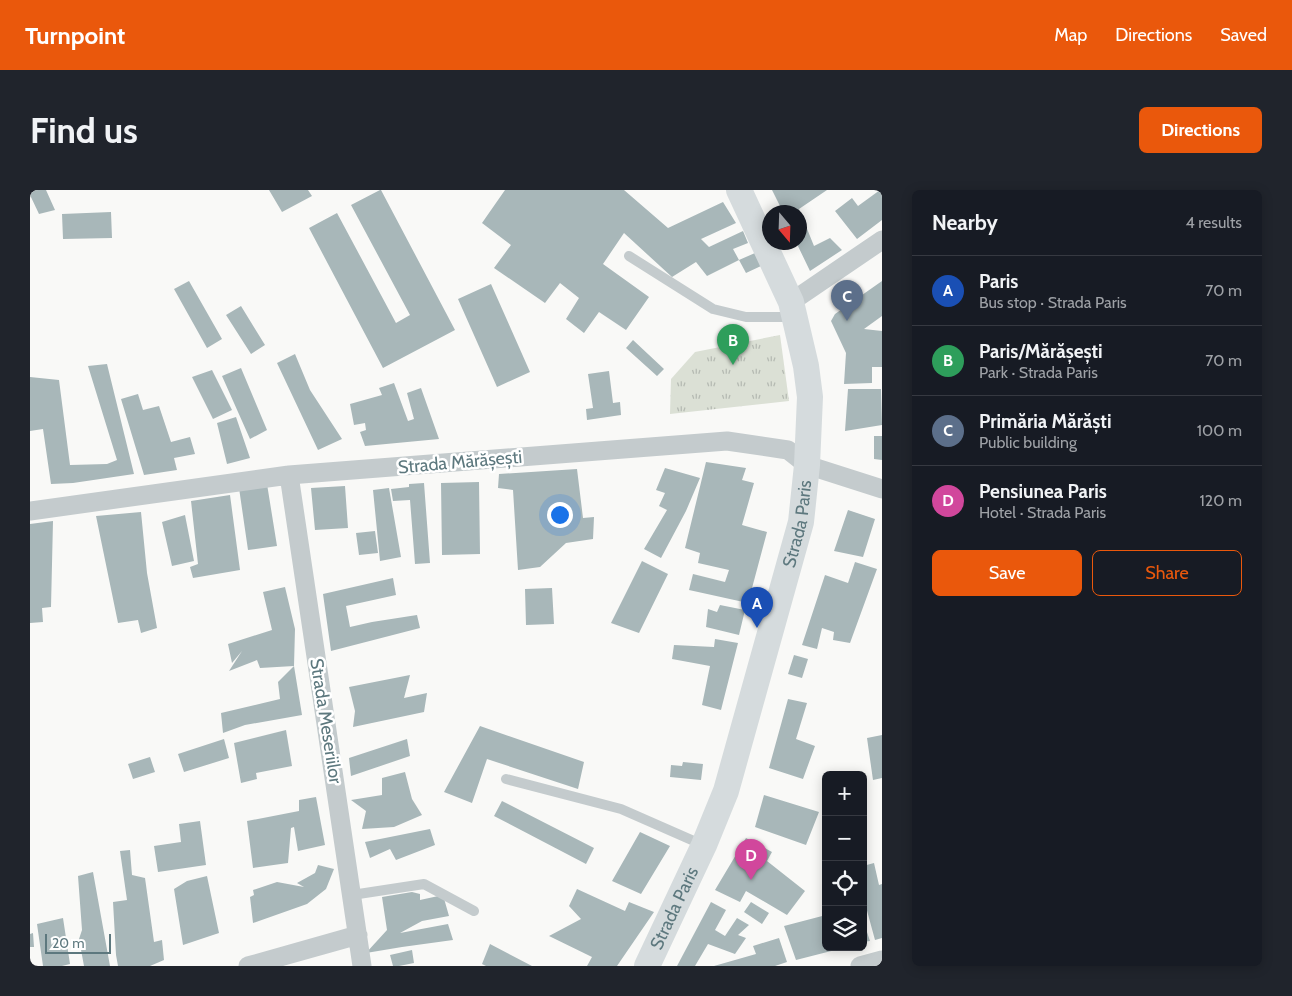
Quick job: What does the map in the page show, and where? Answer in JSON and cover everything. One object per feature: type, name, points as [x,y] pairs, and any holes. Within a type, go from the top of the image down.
[{"type":"street","name":"Strada Paris","points":[[647,966],[704,845],[726,791],[801,522],[807,465],[810,397],[806,366],[793,310],[739,190]]},
{"type":"street","points":[[793,310],[882,240]]},
{"type":"street","name":"Strada Mărășești","points":[[30,511],[289,475],[727,441],[788,450],[807,465],[882,489]]},
{"type":"street","name":"Strada Meseriilor","points":[[289,475],[362,966]]},
{"type":"street","points":[[248,966],[358,935]]},
{"type":"street","points":[[860,966],[882,960]]},
{"type":"lane","points":[[629,256],[713,309],[746,317],[793,310]]},
{"type":"lane","points":[[506,779],[621,809],[704,845]]},
{"type":"lane","points":[[352,895],[424,884],[474,910]]},
{"type":"green space","points":[[780,335],[789,401],[670,414],[671,379],[695,352]]},
{"type":"building","points":[[30,190],[46,190],[55,210],[39,214],[30,195]]},
{"type":"building","points":[[269,190],[308,190],[312,196],[282,212]]},
{"type":"building","points":[[380,190],[455,330],[383,368],[309,228],[337,213],[396,323],[410,315],[351,205]]},
{"type":"building","points":[[505,190],[624,190],[668,228],[723,202],[736,223],[701,239],[709,247],[743,231],[748,243],[733,249],[739,260],[707,276],[696,262],[672,277],[624,233],[603,264],[649,297],[626,330],[599,312],[584,333],[566,319],[579,298],[560,283],[545,303],[494,268],[511,245],[482,223]]},
{"type":"building","points":[[772,190],[827,190],[805,205],[780,205]]},
{"type":"building","points":[[882,190],[882,220],[857,239],[835,211],[852,198],[858,206]]},
{"type":"building","points":[[111,212],[112,238],[63,239],[62,214]]},
{"type":"building","points":[[807,229],[814,246],[830,238],[842,250],[810,271],[800,250],[807,250]]},
{"type":"building","points":[[755,253],[761,266],[746,273],[739,260]]},
{"type":"building","points":[[189,281],[222,339],[207,348],[174,289]]},
{"type":"building","points":[[882,281],[882,316],[864,329],[882,331],[882,367],[872,367],[872,383],[844,384],[846,353],[831,321],[835,314]]},
{"type":"building","points":[[491,284],[530,372],[497,387],[458,299]]},
{"type":"building","points":[[241,306],[265,345],[251,354],[226,315]]},
{"type":"building","points":[[633,340],[664,369],[657,376],[626,348]]},
{"type":"building","points":[[295,354],[310,390],[342,439],[318,450],[277,363]]},
{"type":"building","points":[[107,364],[134,474],[73,483],[51,484],[43,429],[30,431],[30,377],[59,380],[70,465],[107,464],[117,460],[88,366]]},
{"type":"building","points":[[241,368],[267,430],[250,439],[222,376]]},
{"type":"building","points":[[212,370],[232,410],[213,419],[192,377]]},
{"type":"building","points":[[609,371],[613,403],[620,402],[621,415],[587,420],[586,409],[593,408],[588,374]]},
{"type":"building","points":[[394,383],[408,421],[414,419],[407,393],[421,388],[439,439],[365,446],[360,432],[366,430],[365,423],[354,425],[350,404],[382,395],[379,388]]},
{"type":"building","points":[[848,389],[881,389],[882,425],[845,431]]},
{"type":"building","points":[[138,394],[143,410],[159,406],[171,442],[190,437],[195,454],[174,458],[177,470],[144,475],[121,399]]},
{"type":"building","points":[[236,417],[250,458],[227,464],[217,423]]},
{"type":"building","points":[[874,436],[882,436],[882,460],[874,459]]},
{"type":"building","points":[[706,462],[746,468],[742,480],[754,483],[742,525],[767,532],[748,603],[689,590],[693,574],[725,582],[729,570],[698,563],[700,553],[685,548]]},
{"type":"building","points":[[665,468],[700,478],[686,511],[661,558],[644,549],[667,510],[659,506],[665,493],[656,490]]},
{"type":"building","points":[[577,469],[583,518],[594,517],[593,539],[566,543],[540,567],[518,570],[513,490],[498,488],[499,474]]},
{"type":"building","points":[[479,482],[480,554],[442,555],[441,483]]},
{"type":"building","points":[[424,483],[430,563],[415,564],[410,500],[393,501],[391,489],[409,487],[409,484]]},
{"type":"building","points":[[267,484],[277,546],[248,550],[239,488]]},
{"type":"building","points":[[345,486],[348,528],[315,530],[311,488]]},
{"type":"building","points":[[389,488],[401,557],[380,561],[373,490]]},
{"type":"building","points":[[230,495],[240,570],[193,578],[190,567],[198,564],[191,501]]},
{"type":"building","points":[[848,510],[875,519],[863,557],[834,551]]},
{"type":"building","points":[[141,512],[147,573],[157,628],[141,633],[138,620],[118,623],[96,516]]},
{"type":"building","points":[[185,515],[194,561],[172,566],[162,522]]},
{"type":"building","points":[[53,521],[51,607],[42,608],[43,622],[30,623],[30,524]]},
{"type":"building","points":[[375,531],[378,553],[359,555],[356,533]]},
{"type":"building","points":[[642,561],[668,574],[639,633],[611,623]]},
{"type":"building","points":[[855,562],[877,569],[850,643],[833,640],[834,632],[822,628],[817,649],[802,645],[825,575],[848,583]]},
{"type":"building","points":[[393,578],[396,595],[346,606],[350,627],[417,615],[420,628],[331,651],[323,594]]},
{"type":"building","points":[[285,587],[295,629],[294,666],[260,668],[257,660],[229,671],[242,651],[232,663],[228,644],[272,630],[263,592]]},
{"type":"building","points":[[552,588],[554,624],[526,625],[525,589]]},
{"type":"building","points":[[720,605],[745,610],[739,635],[706,627],[708,609],[717,612]]},
{"type":"building","points":[[715,639],[738,643],[721,710],[702,705],[710,666],[672,659],[674,645],[714,647]]},
{"type":"building","points":[[794,655],[808,659],[802,678],[788,674]]},
{"type":"building","points":[[294,666],[302,715],[245,725],[223,733],[221,713],[280,699],[278,682]]},
{"type":"building","points":[[410,675],[404,698],[427,693],[424,712],[353,727],[355,711],[349,687]]},
{"type":"building","points":[[788,699],[807,703],[796,739],[815,746],[803,779],[769,768]]},
{"type":"building","points":[[480,726],[584,762],[578,789],[487,759],[472,803],[444,792]]},
{"type":"building","points":[[286,730],[292,766],[256,773],[257,779],[241,783],[234,743]]},
{"type":"building","points":[[882,735],[882,778],[873,780],[867,738]]},
{"type":"building","points":[[224,739],[229,758],[184,772],[178,754]]},
{"type":"building","points":[[407,739],[410,756],[351,776],[349,758]]},
{"type":"building","points":[[150,757],[155,772],[133,779],[128,764]]},
{"type":"building","points":[[683,762],[703,764],[701,780],[670,777],[671,765],[682,766]]},
{"type":"building","points":[[405,772],[412,799],[422,815],[394,827],[362,829],[366,811],[351,800],[382,795],[382,778]]},
{"type":"building","points":[[764,795],[819,812],[806,845],[755,827]]},
{"type":"building","points":[[316,797],[325,845],[298,851],[294,827],[291,828],[288,863],[253,868],[247,821],[299,811],[299,800]]},
{"type":"building","points":[[502,801],[594,848],[586,864],[494,816]]},
{"type":"building","points":[[200,821],[206,865],[158,872],[154,846],[181,842],[179,824]]},
{"type":"building","points":[[430,829],[435,845],[396,860],[390,849],[370,858],[365,842]]},
{"type":"building","points":[[640,832],[670,846],[641,894],[612,881]]},
{"type":"building","points":[[746,838],[772,852],[767,861],[805,891],[787,915],[746,891],[740,902],[715,890]]},
{"type":"building","points":[[130,850],[132,875],[145,878],[154,942],[162,940],[164,960],[150,966],[118,966],[116,955],[113,902],[127,900],[120,851]]},
{"type":"building","points":[[874,863],[879,885],[882,884],[882,938],[875,940],[867,911],[867,865]]},
{"type":"building","points":[[318,865],[334,869],[326,889],[307,904],[253,923],[250,897],[254,895],[253,890],[277,882],[304,887],[297,883],[315,873]]},
{"type":"building","points":[[93,872],[110,966],[84,966],[79,939],[82,930],[78,876]]},
{"type":"building","points":[[207,876],[219,933],[183,945],[174,889],[187,881]]},
{"type":"building","points":[[577,889],[625,911],[629,902],[654,912],[617,966],[587,966],[592,957],[549,936],[581,919],[569,906]]},
{"type":"building","points":[[412,892],[420,894],[420,900],[443,895],[449,916],[422,921],[400,933],[448,924],[453,940],[366,953],[387,930],[382,897]]},
{"type":"building","points":[[711,902],[726,910],[715,930],[725,936],[737,918],[749,925],[738,935],[746,938],[735,954],[708,944],[695,966],[677,966]]},
{"type":"building","points":[[751,902],[769,913],[762,924],[744,912]]},
{"type":"building","points":[[822,916],[822,951],[831,951],[796,960],[784,926]]},
{"type":"building","points":[[63,918],[70,964],[43,966],[37,924]]},
{"type":"building","points":[[33,933],[34,947],[30,947],[30,934]]},
{"type":"building","points":[[779,938],[787,962],[775,966],[714,966],[756,954],[753,946]]},
{"type":"building","points":[[490,944],[532,966],[486,966],[482,964]]},
{"type":"building","points":[[412,950],[414,963],[393,966],[390,955]]},
{"type":"place","name":"Primăria Mărăști","points":[[847,321]]},
{"type":"place","name":"Paris/Mărășești","points":[[733,365]]},
{"type":"place","name":"Paris","points":[[757,628]]},
{"type":"place","name":"Pensiunea Paris","points":[[751,880]]}]
